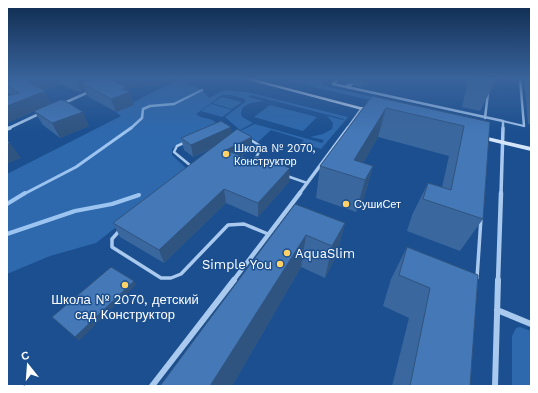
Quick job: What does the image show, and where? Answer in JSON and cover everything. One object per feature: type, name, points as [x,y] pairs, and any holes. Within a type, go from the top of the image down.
[{"type":"street","points":[[56,107],[79,96]]},
{"type":"street","points":[[316,96],[377,112]]},
{"type":"street","points":[[385,96],[503,121],[501,142],[495,386]]},
{"type":"street","points":[[485,118],[488,96]]},
{"type":"street","points":[[522,96],[524,126]]},
{"type":"street","points":[[152,386],[307,183],[362,108]]},
{"type":"street","points":[[7,129],[42,113]]},
{"type":"street","points":[[475,136],[531,149]]},
{"type":"street","points":[[497,310],[531,324]]},
{"type":"lane","points":[[356,117],[363,119]]},
{"type":"lane","points":[[503,121],[524,126]]},
{"type":"lane","points":[[243,136],[262,147],[255,157],[257,162]]},
{"type":"lane","points":[[187,141],[177,146],[174,152],[191,166],[193,170]]},
{"type":"lane","points":[[285,175],[307,183]]},
{"type":"lane","points":[[476,284],[482,213]]},
{"type":"lane","points":[[123,228],[112,238],[112,247],[161,278],[168,279],[181,274],[228,225],[244,223],[268,234]]},
{"type":"shaded area","points":[[145,96],[208,96],[209,98],[220,96],[196,114],[216,123],[201,134],[178,144],[172,149],[172,155],[186,168],[162,191],[96,243],[50,256],[7,274],[7,174],[121,116],[116,112],[134,105],[131,103]]},
{"type":"shaded area","points":[[236,96],[250,96],[264,101],[244,106],[241,113],[242,117],[253,123],[240,130],[225,117],[245,102],[245,99]]},
{"type":"shaded area","points":[[256,96],[265,96],[348,117],[321,149],[301,143],[304,140],[271,130],[258,142],[240,131],[255,124],[322,143],[324,140],[310,137],[323,134],[332,129],[333,123],[327,116],[344,119]]},
{"type":"shaded area","points":[[354,96],[371,96],[468,118],[470,123]]},
{"type":"shaded area","points":[[222,97],[242,102],[232,109],[212,103]]},
{"type":"shaded area","points":[[211,104],[232,110],[222,117],[201,111]]},
{"type":"shaded area","points":[[270,105],[317,117],[303,131],[254,117]]},
{"type":"shaded area","points":[[520,327],[531,331],[531,386],[512,386],[512,336],[516,328]]},
{"type":"building","points":[[7,96],[31,96],[7,106]]},
{"type":"building","points":[[106,96],[118,96],[111,99]]},
{"type":"building","points":[[372,96],[490,122],[483,219],[423,199],[428,183],[451,190],[464,126],[386,108],[354,160],[373,166],[365,180],[320,166]]},
{"type":"building","points":[[60,100],[64,100],[83,112],[52,123],[34,111]]},
{"type":"building","points":[[221,121],[231,127],[191,145],[181,138]]},
{"type":"building","points":[[237,129],[252,137],[226,150],[251,160],[256,156],[290,168],[258,203],[224,189],[159,250],[113,223]]},
{"type":"building","points":[[295,204],[345,223],[332,246],[306,235],[210,386],[160,386]]},
{"type":"building","points":[[407,247],[478,275],[470,386],[410,386],[430,288],[399,275]]},
{"type":"building","points":[[111,267],[134,281],[75,337],[52,317]]},
{"type":"waterway","points":[[130,129],[142,118],[143,109],[150,106],[174,104],[189,96]]},
{"type":"waterway","points":[[24,194],[76,167],[131,128]]},
{"type":"waterway","points":[[7,204],[25,193]]},
{"type":"waterway","points":[[7,234],[75,211],[112,204],[139,195]]},
{"type":"place","name":"Школа № 2070, Конструктор","points":[[226,154]]},
{"type":"place","name":"СушиСет","points":[[346,204]]},
{"type":"place","name":"AquaSlim","points":[[287,253]]},
{"type":"place","name":"Simple You","points":[[280,264]]},
{"type":"place","name":"Школа № 2070, детский сад Конструктор","points":[[125,285]]}]
